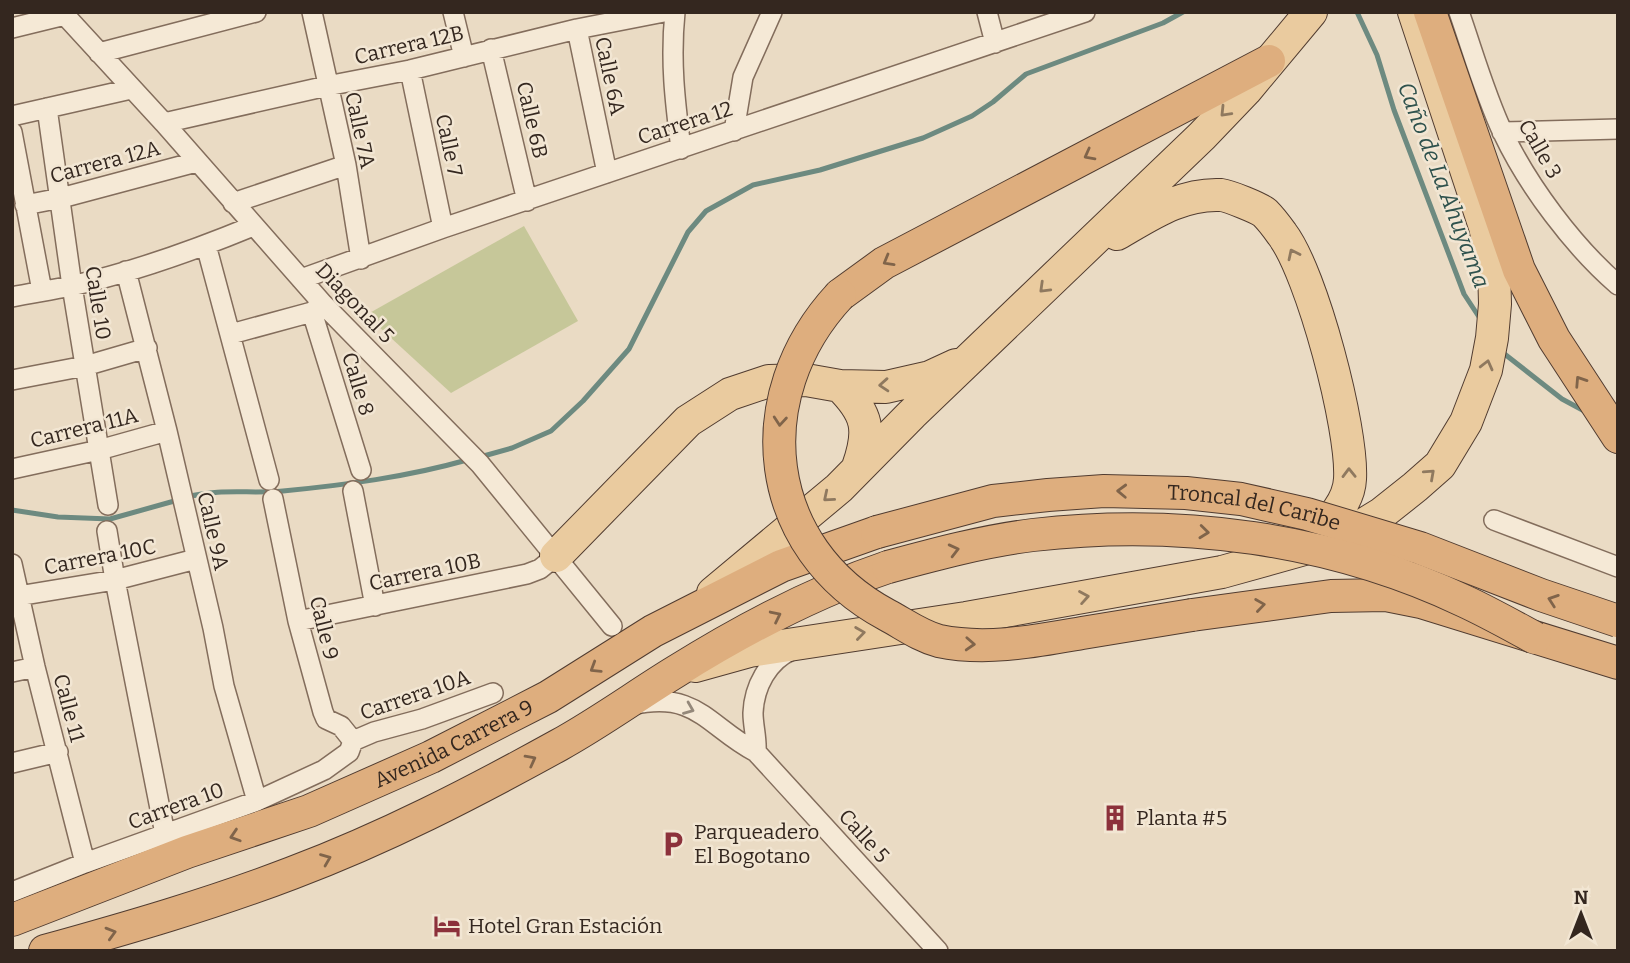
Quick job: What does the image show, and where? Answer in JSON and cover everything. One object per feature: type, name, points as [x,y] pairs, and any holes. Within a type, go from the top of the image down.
[{"type":"highway","points":[[1430,12],[1519,270],[1554,339],[1618,437]]},
{"type":"highway","points":[[1269,61],[884,263],[840,295],[807,336],[793,364],[782,404],[779,445],[785,486],[800,528],[824,565],[856,596],[914,632],[959,644],[1004,644],[1331,596],[1386,595],[1421,602],[1535,638]]},
{"type":"highway","name":"Troncal del Caribe","points":[[877,532],[993,501],[1048,495],[1104,491],[1241,499],[1307,513],[1420,548],[1541,595],[1618,621]]},
{"type":"highway","name":"Troncal del Caribe","points":[[674,673],[749,628],[853,579],[960,548],[1057,533],[1105,529],[1179,530],[1252,537],[1325,552],[1395,573],[1464,600],[1535,638],[1618,663]]},
{"type":"highway","name":"Avenida Carrera 9","points":[[12,920],[187,852],[309,811],[431,757],[548,697],[653,631],[781,566],[877,532]]},
{"type":"highway","points":[[45,951],[180,912],[293,873],[367,842],[452,803],[562,744],[674,673]]},
{"type":"main road","points":[[674,673],[749,651],[966,618],[1222,572],[1339,539],[1398,501],[1440,465],[1465,422],[1486,370],[1495,304],[1494,266],[1485,227],[1414,12]]},
{"type":"main road","points":[[653,631],[716,591],[839,488],[970,358],[1202,136],[1246,90],[1301,23]]},
{"type":"main road","points":[[1076,257],[1167,205],[1189,198],[1223,195],[1233,199],[1263,212],[1284,236],[1310,287],[1345,431],[1350,480],[1344,500],[1338,509],[1303,549]]},
{"type":"main road","points":[[556,556],[688,421],[730,394],[769,381],[806,380],[841,386],[886,387],[930,377],[970,358]]},
{"type":"main road","points":[[841,386],[856,402],[865,423],[866,445],[858,467]]},
{"type":"street","points":[[99,54],[256,12]]},
{"type":"street","name":"Calle 7A","points":[[312,12],[346,165],[361,259]]},
{"type":"street","points":[[453,12],[464,57]]},
{"type":"street","name":"Carrera 12B","points":[[164,123],[410,70],[577,29],[664,12]]},
{"type":"street","points":[[675,12],[671,48],[672,81],[681,149]]},
{"type":"street","points":[[734,131],[743,77],[772,12]]},
{"type":"street","points":[[987,12],[995,43]]},
{"type":"street","name":"Carrera 12","points":[[301,279],[443,228],[1085,12]]},
{"type":"street","name":"Calle 3","points":[[1459,12],[1502,132],[1533,187],[1595,266],[1618,285]]},
{"type":"street","points":[[12,28],[64,14]]},
{"type":"street","name":"Diagonal 5","points":[[64,14],[301,279],[317,308],[474,457],[612,626]]},
{"type":"street","name":"Calle 6A","points":[[577,29],[607,173]]},
{"type":"street","name":"Calle 6B","points":[[491,49],[527,201]]},
{"type":"street","name":"Calle 7","points":[[410,70],[443,228]]},
{"type":"street","points":[[12,116],[131,89]]},
{"type":"street","name":"Calle 10","points":[[47,108],[72,286],[108,505]]},
{"type":"street","points":[[1502,132],[1618,129]]},
{"type":"street","points":[[12,132],[42,291]]},
{"type":"street","name":"Carrera 12A","points":[[25,205],[196,162]]},
{"type":"street","points":[[233,203],[346,165]]},
{"type":"street","points":[[12,297],[72,286],[126,271],[206,245],[253,226]]},
{"type":"street","name":"Calle 9","points":[[206,245],[271,489],[298,621],[326,719],[341,726],[351,747]]},
{"type":"street","name":"Calle 9A","points":[[126,271],[167,431],[224,686],[257,801]]},
{"type":"street","points":[[231,334],[317,308]]},
{"type":"street","name":"Calle 8","points":[[317,308],[361,470]]},
{"type":"street","points":[[12,380],[85,366],[147,348]]},
{"type":"street","name":"Carrera 11A","points":[[12,468],[99,450],[167,431]]},
{"type":"street","points":[[353,491],[375,606]]},
{"type":"street","points":[[1501,523],[1618,566]]},
{"type":"street","points":[[107,531],[165,834]]},
{"type":"street","name":"Carrera 10B","points":[[298,621],[527,574],[540,569],[556,556]]},
{"type":"street","name":"Carrera 10C","points":[[16,596],[115,580],[196,559]]},
{"type":"street","name":"Calle 11","points":[[12,564],[16,596],[85,863]]},
{"type":"street","points":[[756,752],[757,737],[753,714],[757,691],[767,670],[783,654],[820,639]]},
{"type":"street","points":[[12,672],[35,667]]},
{"type":"street","name":"Carrera 10A","points":[[351,747],[374,732],[422,719],[492,693]]},
{"type":"street","name":"Calle 5","points":[[623,707],[645,702],[672,702],[692,708],[718,723],[738,743],[756,752],[938,951]]},
{"type":"street","name":"Carrera 10","points":[[12,892],[257,801],[324,770],[351,747]]},
{"type":"street","points":[[12,763],[58,752]]},
{"type":"green space","points":[[524,226],[578,321],[451,393],[366,315]]},
{"type":"waterway","points":[[480,457],[512,448],[551,431],[583,401],[629,349],[688,232],[706,211],[753,185],[820,170],[923,138],[972,116],[1026,74],[1163,23],[1183,12]]},
{"type":"waterway","name":"Caño de La Ahuyama","points":[[1357,12],[1377,55],[1394,110],[1464,294],[1481,320]]},
{"type":"waterway","name":"Caño de La Ahuyama","points":[[1502,352],[1562,399],[1588,413]]},
{"type":"waterway","points":[[187,497],[353,483],[399,476],[467,460]]},
{"type":"waterway","points":[[12,510],[58,517],[110,519],[178,500]]},
{"type":"place","name":"Planta #5","points":[[1115,818]]},
{"type":"place","name":"Parqueadero El Bogotano","points":[[673,844]]},
{"type":"place","name":"Hotel Gran Estación","points":[[447,926]]}]
